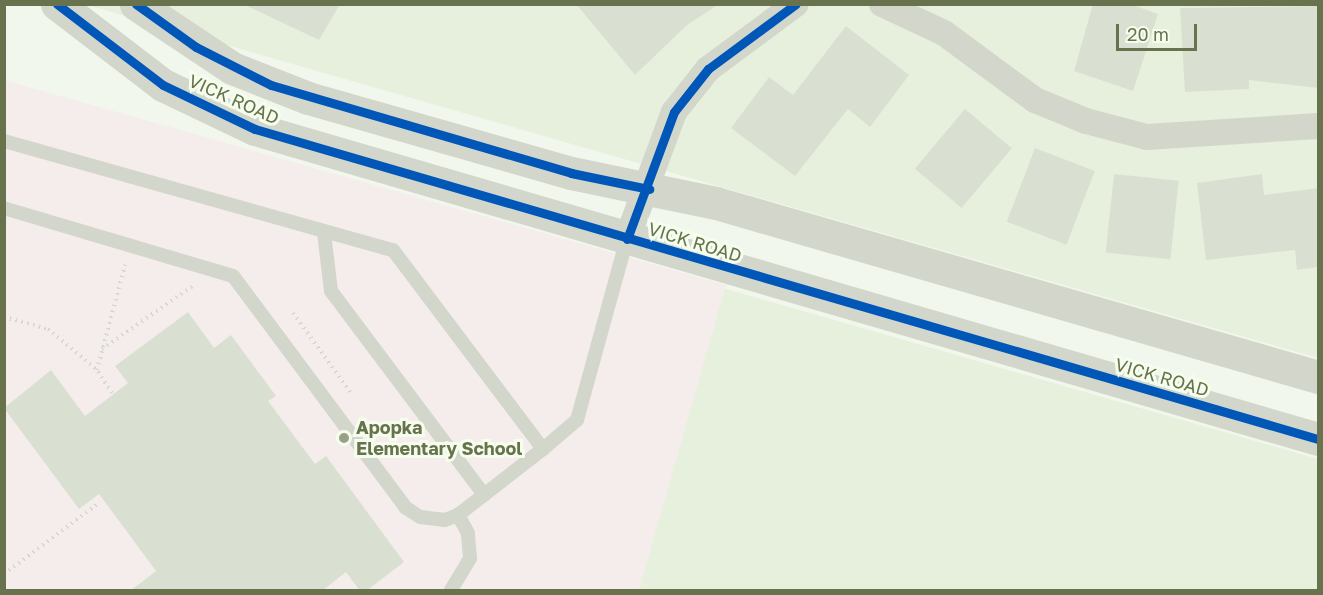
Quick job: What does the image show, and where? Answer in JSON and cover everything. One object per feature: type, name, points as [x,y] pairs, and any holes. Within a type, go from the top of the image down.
[{"type":"street","name":"VICK ROAD","points":[[57,4],[164,85],[255,129],[1318,439]]},
{"type":"street","name":"VICK ROAD","points":[[136,4],[196,47],[271,85],[571,173],[716,203],[1318,377]]},
{"type":"street","points":[[627,238],[648,189],[674,112],[701,78],[796,4]]},
{"type":"street","points":[[882,4],[944,33],[1035,100],[1086,121],[1147,137],[1318,126]]},
{"type":"lane","points":[[4,141],[324,233],[393,250],[543,449]]},
{"type":"lane","points":[[4,208],[233,276],[406,508],[431,519],[458,515],[543,449],[576,420],[627,238]]},
{"type":"lane","points":[[324,233],[331,291],[484,495]]},
{"type":"lane","points":[[451,591],[470,558],[468,533],[458,515]]},
{"type":"path","points":[[97,370],[125,265]]},
{"type":"path","points":[[102,349],[194,285]]},
{"type":"path","points":[[293,313],[353,396]]},
{"type":"path","points":[[4,317],[48,329],[97,370],[112,393]]},
{"type":"path","points":[[4,574],[100,502]]},
{"type":"shaded area","points":[[87,5],[1318,5],[1318,358]]},
{"type":"shaded area","name":"Apopka Elementary School","points":[[4,80],[726,285],[639,590],[5,590]]},
{"type":"shaded area","points":[[716,286],[1318,459],[1318,590],[629,590]]},
{"type":"building","points":[[243,4],[340,4],[319,40]]},
{"type":"building","points":[[576,4],[719,4],[687,25],[635,75]]},
{"type":"building","points":[[1093,4],[1130,4],[1158,14],[1133,91],[1074,71]]},
{"type":"building","points":[[1318,6],[1318,88],[1249,80],[1249,89],[1185,92],[1180,8]]},
{"type":"building","points":[[846,26],[909,75],[870,127],[848,109],[795,176],[731,128],[769,77],[793,95]]},
{"type":"building","points":[[965,109],[1012,148],[962,208],[915,169]]},
{"type":"building","points":[[1035,148],[1095,171],[1066,245],[1007,222]]},
{"type":"building","points":[[1114,174],[1179,181],[1170,259],[1106,253]]},
{"type":"building","points":[[1262,174],[1264,195],[1318,188],[1318,267],[1297,270],[1295,250],[1206,260],[1197,183]]},
{"type":"building","points":[[188,312],[214,348],[231,335],[276,396],[268,401],[315,464],[326,456],[404,562],[366,591],[360,591],[346,572],[322,591],[130,591],[156,571],[99,494],[79,509],[4,408],[51,370],[85,416],[128,383],[115,366]]},
{"type":"cycle path","points":[[57,4],[163,85],[255,129],[1318,439]]},
{"type":"cycle path","points":[[136,4],[196,47],[271,85],[571,173],[649,189]]},
{"type":"cycle path","points":[[627,239],[674,112],[708,69],[796,4]]},
{"type":"place","name":"Apopka Elementary School","points":[[344,438]]}]
